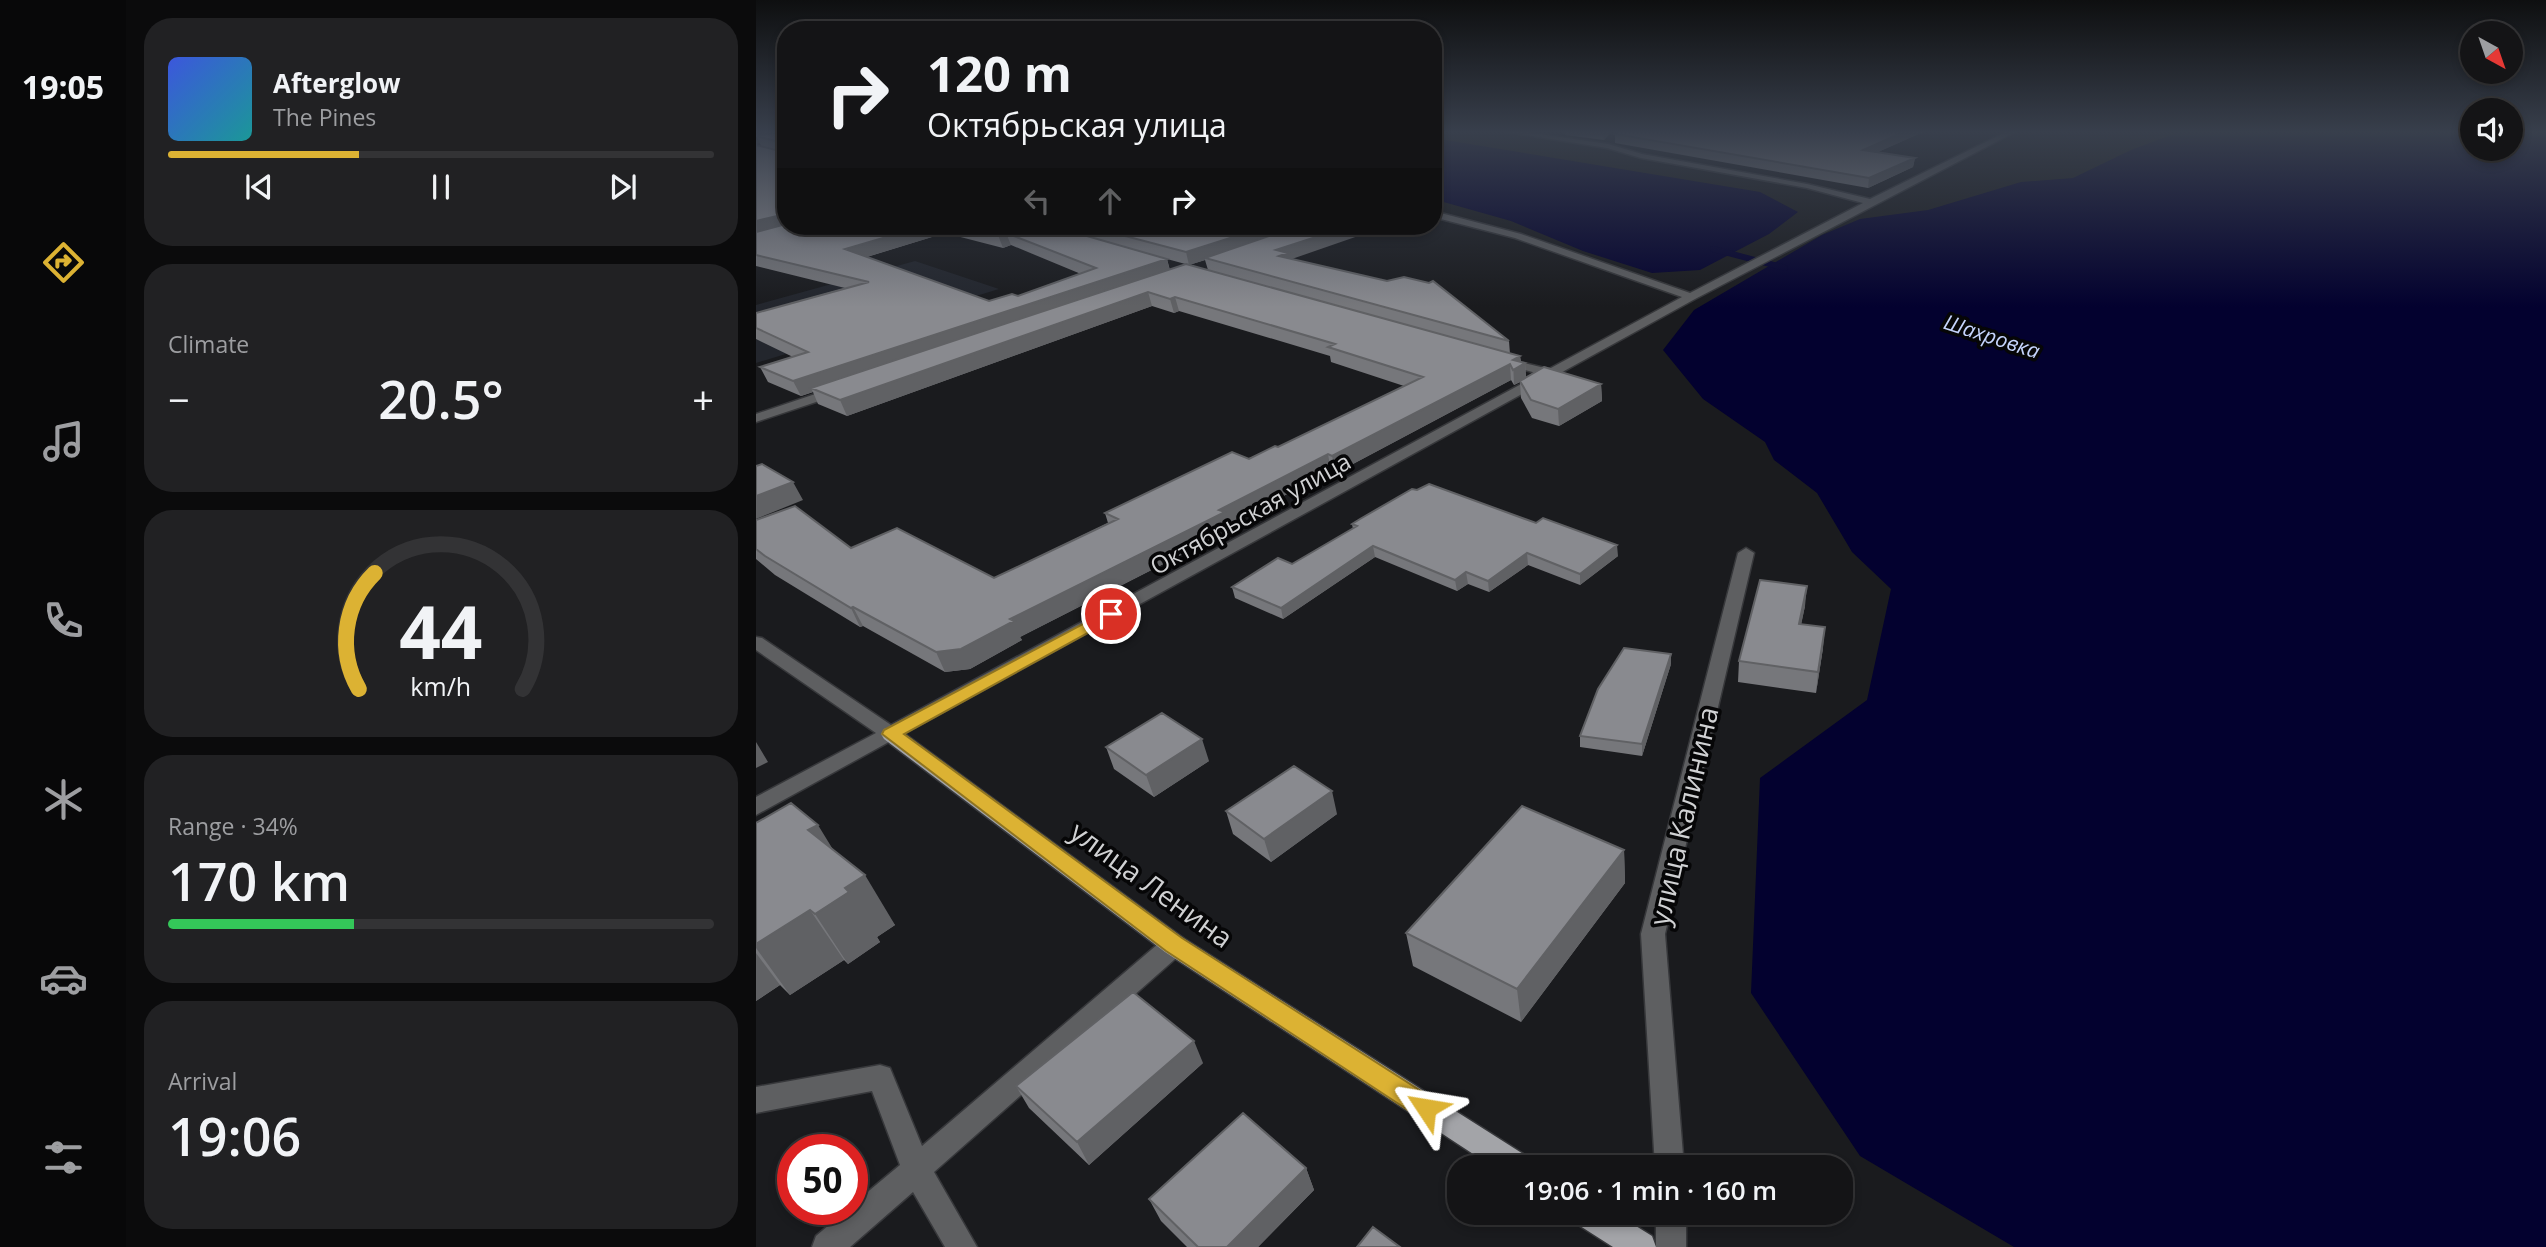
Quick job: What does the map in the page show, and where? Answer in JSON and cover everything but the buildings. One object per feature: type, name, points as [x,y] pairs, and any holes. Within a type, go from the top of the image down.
[{"type":"main road","name":"улица Ленина","points":[[891,734],[1174,945],[1499,1155]]},
{"type":"main road","points":[[1607,1225],[1641,1247]]},
{"type":"street","points":[[1824,190],[1871,202],[1895,190]]},
{"type":"street","name":"Октябрьская улица","points":[[756,807],[1691,297],[1871,202]]},
{"type":"street","points":[[1442,216],[1518,236],[1691,297]]},
{"type":"street","points":[[1488,356],[1553,374]]},
{"type":"street","points":[[756,418],[848,386]]},
{"type":"street","name":"улица Калинина","points":[[1668,1155],[1653,934],[1746,553]]},
{"type":"street","name":"улица Ленина","points":[[756,642],[891,734]]},
{"type":"street","points":[[827,1247],[1174,945]]},
{"type":"street","points":[[756,1100],[880,1077],[917,1171],[962,1247]]},
{"type":"street","points":[[1671,1225],[1671,1247]]},
{"type":"shaded area","points":[[915,261],[999,289],[756,363],[756,305]]},
{"type":"water","points":[[1442,190],[1749,190],[1760,192],[1798,212],[1769,234],[1700,270],[1652,273],[1583,251],[1511,221],[1442,202]]},
{"type":"water","points":[[1994,190],[2546,190],[2546,1247],[2014,1247],[1860,1156],[1751,993],[1760,778],[1867,700],[1891,589],[1852,552],[1817,493],[1774,460],[1765,442],[1703,399],[1663,350],[1694,310],[1822,235],[1860,219],[1928,210]]},
{"type":"waterway","name":"Шахровка","points":[[1713,249],[1785,268]]},
{"type":"route","points":[[1111,614],[891,734],[1174,945],[1426,1108]]}]
